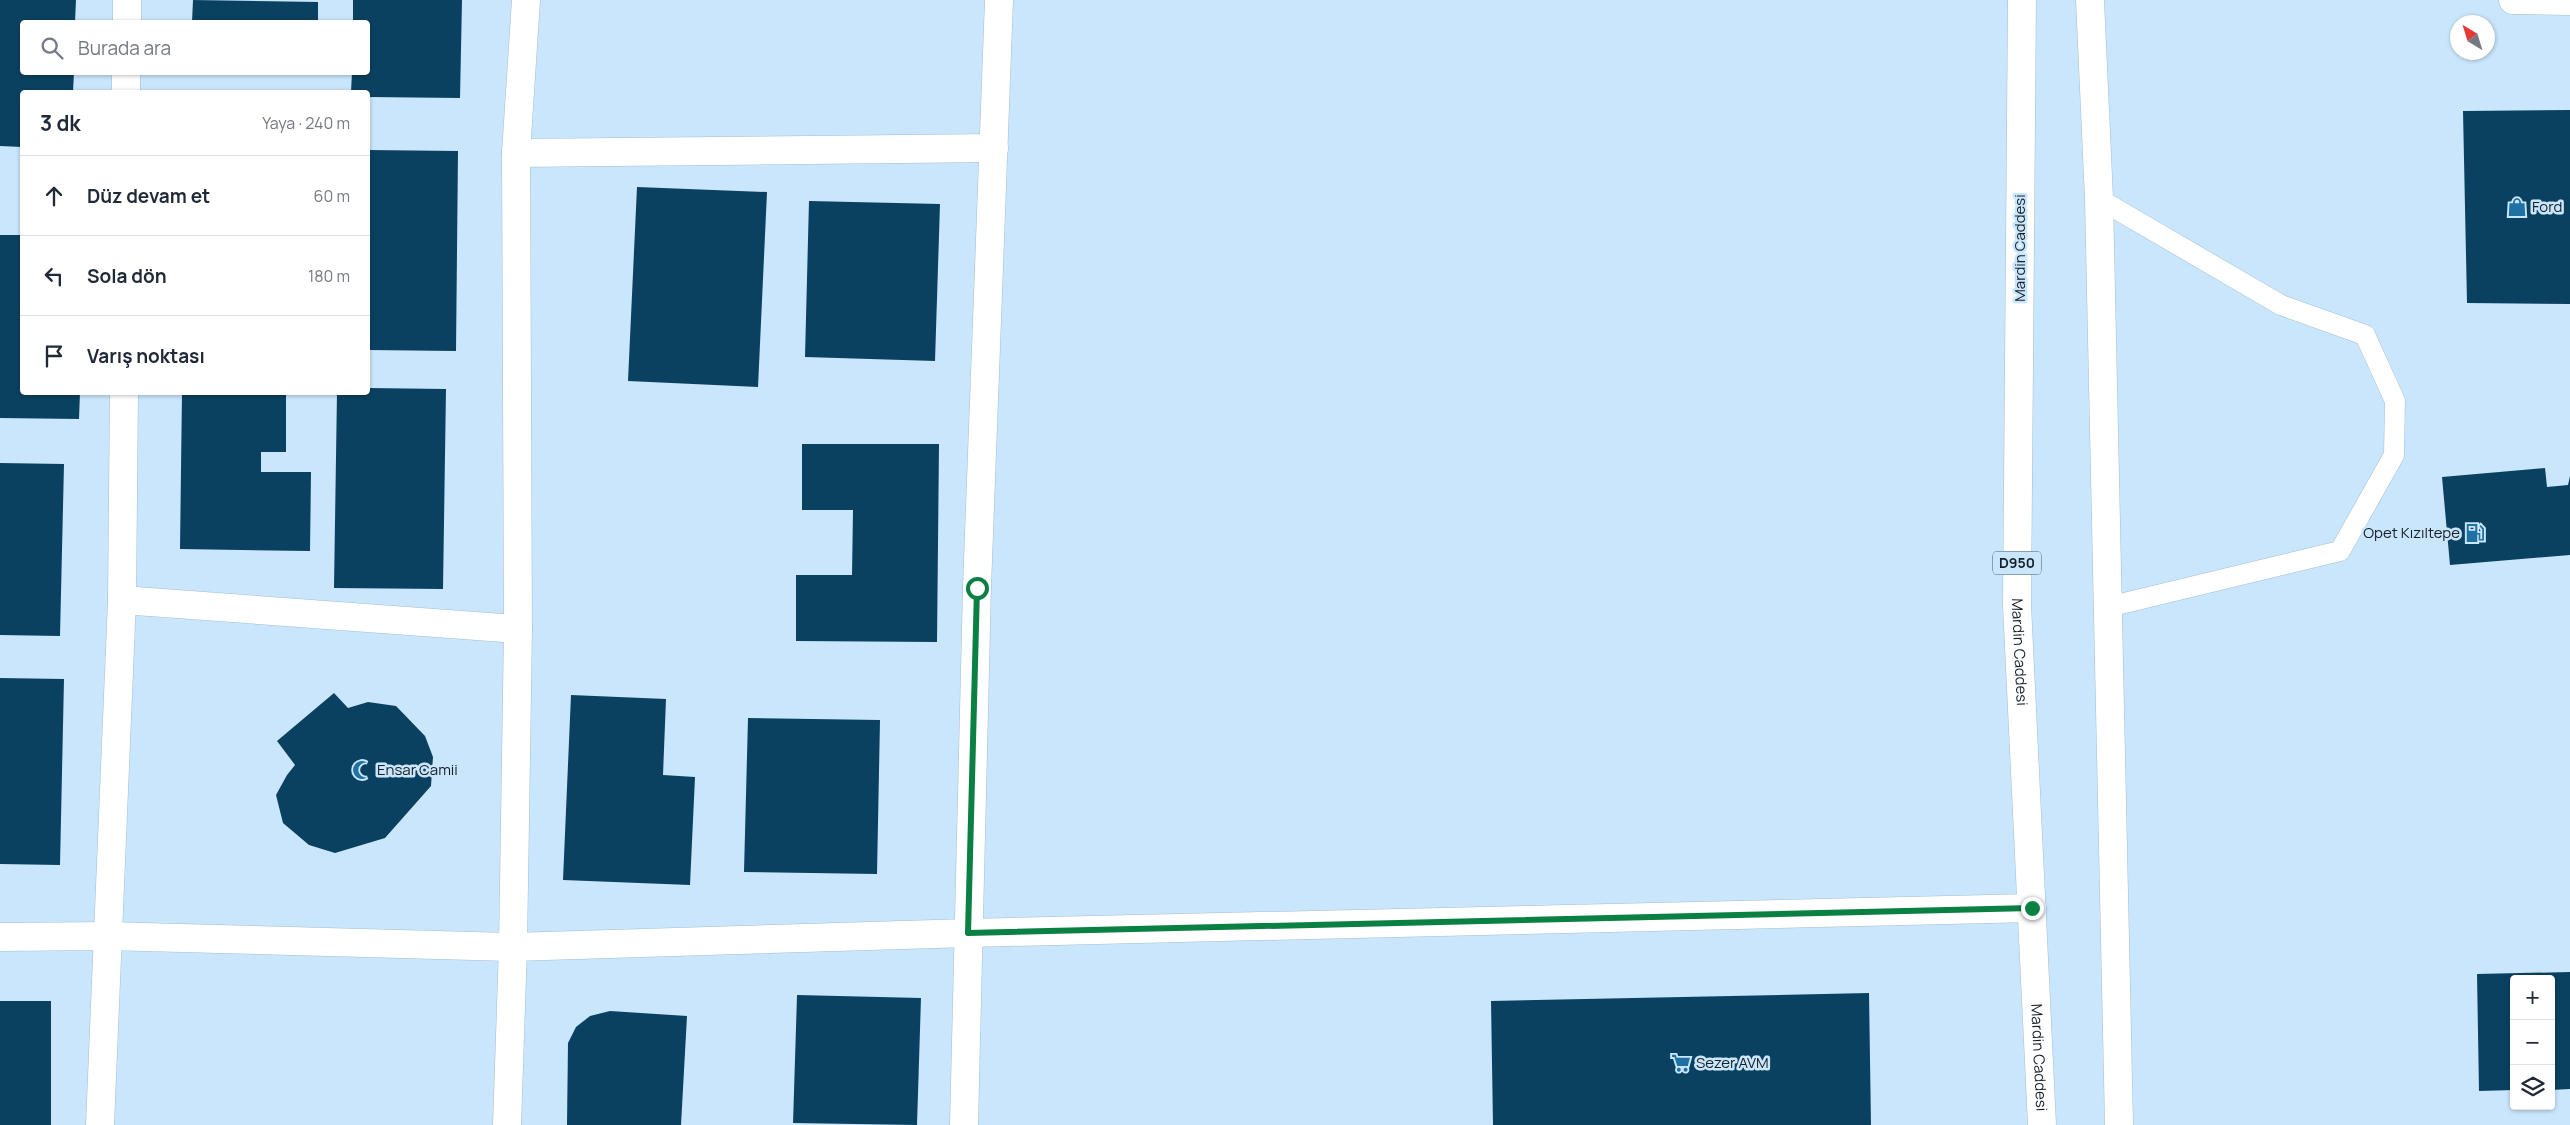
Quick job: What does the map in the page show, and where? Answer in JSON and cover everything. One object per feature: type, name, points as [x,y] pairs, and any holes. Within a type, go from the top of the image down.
[{"type":"main road","points":[[127,0],[127,20]]},
{"type":"main road","points":[[507,1125],[513,947],[518,629],[516,153],[526,0]]},
{"type":"main road","points":[[964,1125],[977,588],[999,0]]},
{"type":"main road","name":"Mardin Caddesi","points":[[2022,0],[2017,604],[2042,1125]]},
{"type":"main road","points":[[2090,0],[2099,199],[2120,1125]]},
{"type":"main road","points":[[2513,0],[2570,1]]},
{"type":"main road","points":[[126,75],[126,90]]},
{"type":"main road","points":[[516,153],[994,148]]},
{"type":"main road","points":[[100,1125],[122,600],[124,395]]},
{"type":"main road","points":[[122,600],[518,629]]},
{"type":"main road","points":[[0,937],[107,936],[513,947],[968,933],[2032,908]]},
{"type":"lane","points":[[2099,199],[2281,306],[2365,336],[2395,401],[2394,455],[2340,551],[2108,607]]},
{"type":"building","points":[[0,0],[76,0],[75,20],[20,20],[20,75],[74,75],[73,90],[20,90],[20,147],[0,146]]},
{"type":"building","points":[[193,0],[318,2],[318,20],[192,20]]},
{"type":"building","points":[[353,0],[462,0],[460,98],[370,97],[370,90],[351,90],[352,75],[370,75],[370,20],[353,20]]},
{"type":"building","name":"Ford","points":[[2570,110],[2570,304],[2467,303],[2463,111]]},
{"type":"building","points":[[370,150],[458,151],[456,351],[370,350]]},
{"type":"building","points":[[637,187],[767,192],[758,387],[628,381]]},
{"type":"building","points":[[809,201],[940,204],[935,361],[805,357]]},
{"type":"building","points":[[0,235],[20,235],[20,395],[80,395],[79,419],[0,418]]},
{"type":"building","points":[[370,388],[446,389],[443,589],[334,588],[337,395],[370,395]]},
{"type":"building","points":[[182,395],[286,395],[286,452],[261,452],[261,472],[311,472],[310,551],[180,549]]},
{"type":"building","points":[[802,444],[939,444],[937,642],[796,641],[796,575],[852,575],[853,510],[802,510]]},
{"type":"building","points":[[0,463],[64,464],[60,636],[0,635]]},
{"type":"building","points":[[2545,468],[2547,487],[2568,485],[2570,476],[2570,555],[2450,565],[2442,477]]},
{"type":"building","points":[[0,678],[64,679],[60,865],[0,864]]},
{"type":"building","name":"Ensar Camii","points":[[334,693],[348,708],[368,702],[396,706],[425,736],[433,757],[431,786],[385,838],[335,853],[309,845],[283,823],[276,795],[295,765],[277,741]]},
{"type":"building","points":[[571,695],[666,699],[663,775],[695,777],[690,885],[563,880]]},
{"type":"building","points":[[748,718],[880,720],[877,874],[744,872]]},
{"type":"building","points":[[2570,972],[2570,1089],[2555,1090],[2555,975],[2510,975],[2510,1090],[2479,1091],[2477,974]]},
{"type":"building","name":"Sezer AVM","points":[[1869,993],[1871,1125],[1493,1125],[1491,1001]]},
{"type":"building","points":[[797,995],[921,998],[917,1125],[793,1123]]},
{"type":"building","points":[[0,1001],[51,1001],[51,1125],[0,1125]]},
{"type":"building","points":[[610,1011],[687,1016],[681,1125],[567,1125],[568,1043],[576,1027],[590,1016]]},
{"type":"place","name":"Ford","points":[[2517,207]]},
{"type":"place","name":"Opet Kızıltepe","points":[[2475,533]]},
{"type":"place","name":"Ensar Camii","points":[[362,770]]},
{"type":"place","name":"Sezer AVM","points":[[1681,1063]]},
{"type":"route","points":[[977,588],[968,933],[2032,908]]}]
